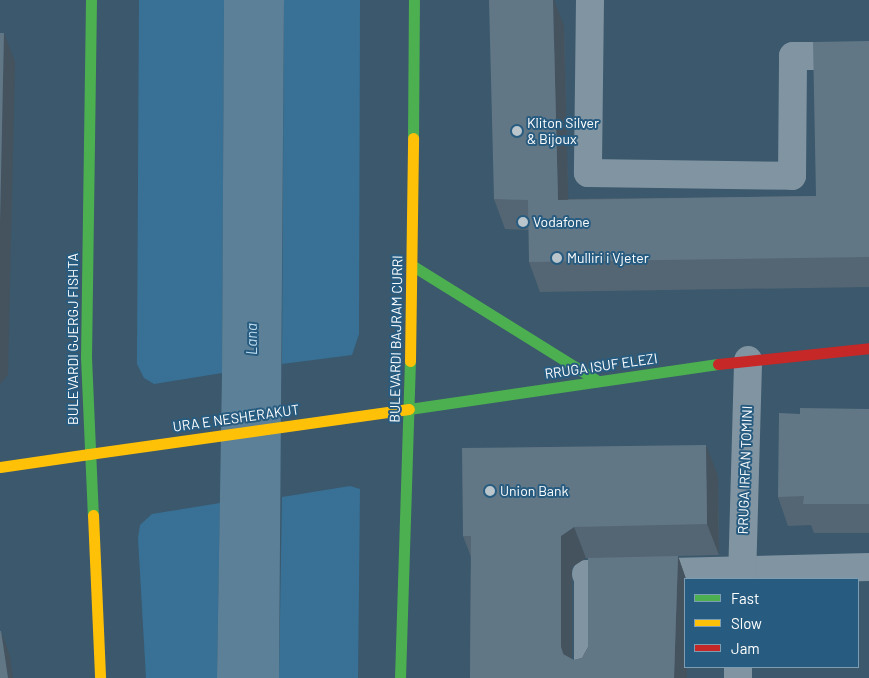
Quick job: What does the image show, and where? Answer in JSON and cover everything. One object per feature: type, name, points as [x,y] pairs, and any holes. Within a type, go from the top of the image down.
[{"type":"main road","name":"BULEVARDI GJERGJ FISHTA","points":[[91,0],[86,284],[89,454],[100,678]]},
{"type":"main road","name":"BULEVARDI BAJRAM CURRI","points":[[400,678],[413,266],[414,0]]},
{"type":"main road","points":[[413,266],[598,381]]},
{"type":"main road","name":"RRUGA ISUF ELEZI","points":[[337,419],[748,360],[869,348]]},
{"type":"main road","name":"URA E NESHERAKUT","points":[[0,467],[337,419]]},
{"type":"street","points":[[590,0],[588,173],[792,176],[793,56],[869,56]]},
{"type":"street","name":"RRUGA IRFAN TOMINI","points":[[742,575],[748,360]]},
{"type":"street","points":[[586,574],[742,575],[869,567]]},
{"type":"lane","points":[[586,574],[586,678]]},
{"type":"shaded area","points":[[139,0],[224,0],[222,373],[154,384],[144,378],[137,364]]},
{"type":"shaded area","points":[[284,0],[360,0],[359,334],[352,355],[282,364]]},
{"type":"shaded area","points":[[350,486],[360,489],[358,678],[279,678],[282,497]]},
{"type":"shaded area","points":[[220,503],[217,678],[146,678],[138,538],[140,525],[152,514]]},
{"type":"water","name":"Lana","points":[[224,0],[284,0],[279,678],[217,678],[222,373]]},
{"type":"building","points":[[489,0],[553,0],[558,200],[816,196],[813,42],[869,41],[869,257],[529,262],[528,200],[494,199]]},
{"type":"building","points":[[0,33],[4,33],[0,223]]},
{"type":"building","points":[[800,408],[869,409],[869,504],[803,504],[804,496],[778,497],[779,413],[800,414]]},
{"type":"building","points":[[706,445],[707,524],[574,527],[561,536],[561,647],[563,654],[574,660],[582,658],[588,647],[588,558],[678,556],[674,678],[470,678],[471,536],[463,536],[462,448]]},
{"type":"building","points":[[1,631],[8,678],[0,678]]},
{"type":"traffic: fast","points":[[91,0],[86,357],[93,515]]},
{"type":"traffic: fast","points":[[413,138],[414,0]]},
{"type":"traffic: fast","points":[[413,266],[598,381]]},
{"type":"traffic: fast","points":[[400,678],[410,361]]},
{"type":"traffic: fast","points":[[409,409],[718,364]]},
{"type":"traffic: slow","points":[[410,361],[413,138]]},
{"type":"traffic: slow","points":[[89,454],[409,409]]},
{"type":"traffic: slow","points":[[0,467],[89,454]]},
{"type":"traffic: slow","points":[[93,515],[100,678]]},
{"type":"traffic: jam","points":[[718,364],[869,348]]},
{"type":"place","name":"Kliton Silver & Bijoux","points":[[517,131]]},
{"type":"place","name":"Vodafone","points":[[523,222]]},
{"type":"place","name":"Mulliri i Vjeter","points":[[557,258]]},
{"type":"place","name":"Union Bank","points":[[490,491]]}]
